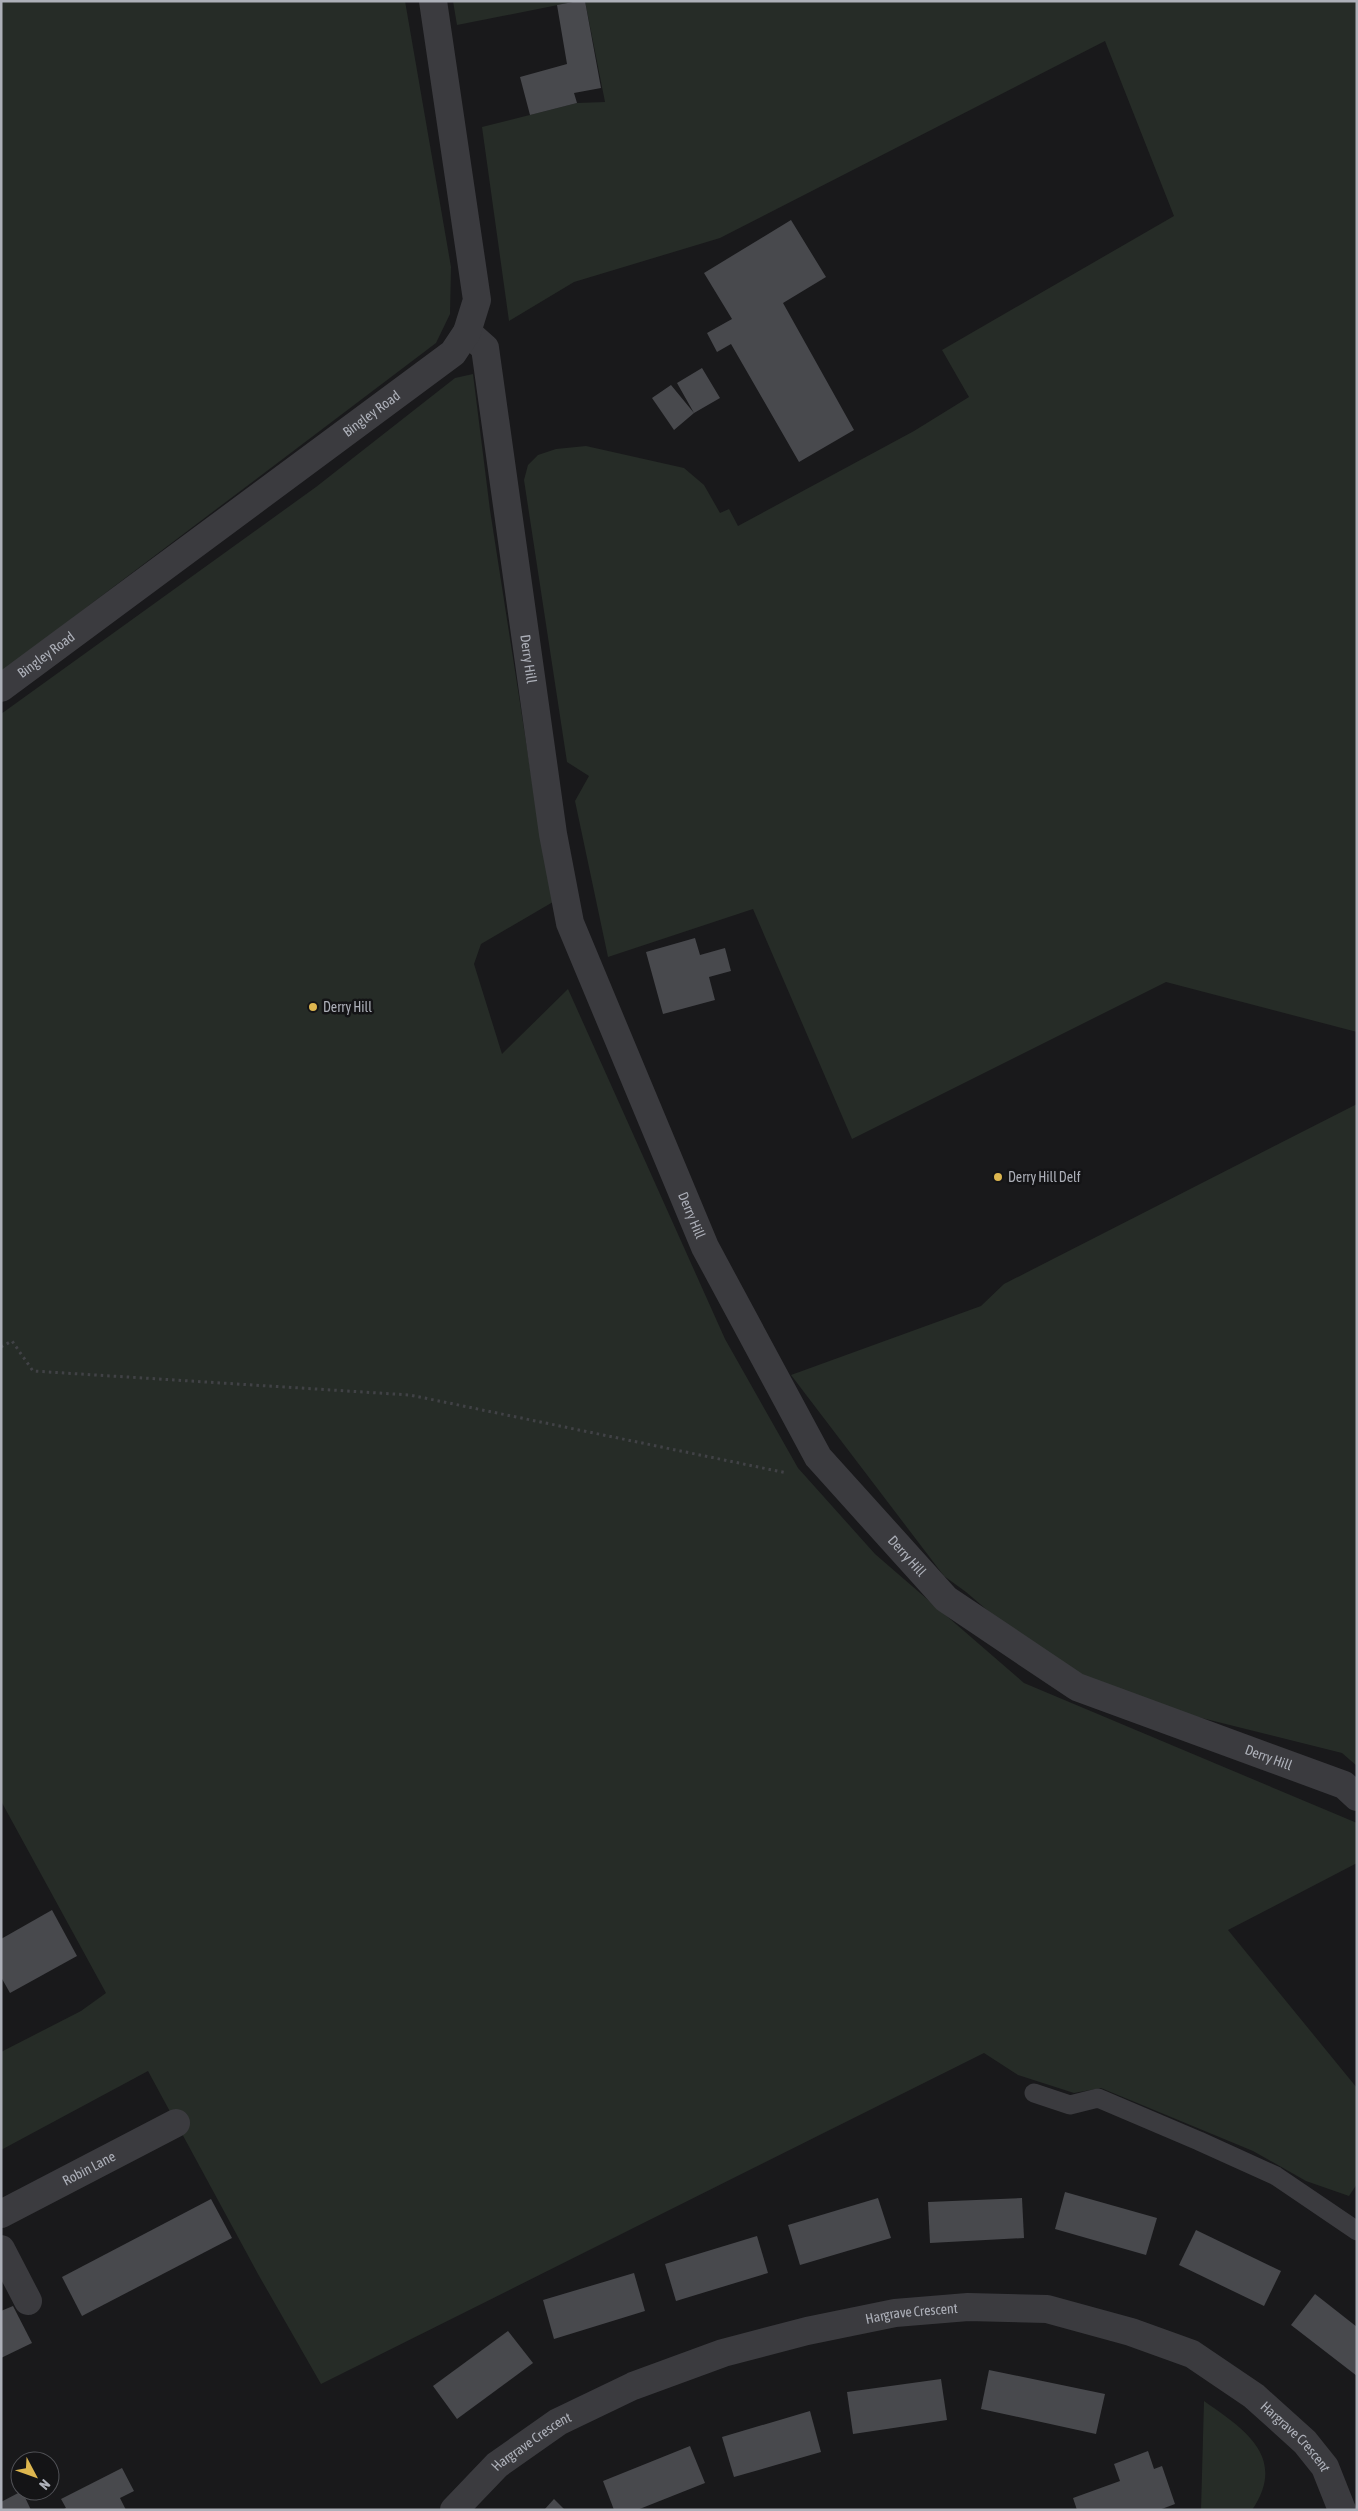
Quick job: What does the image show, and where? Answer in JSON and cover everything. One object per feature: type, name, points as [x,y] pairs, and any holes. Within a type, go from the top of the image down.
[{"type":"street","name":"Bingley Road","points":[[1,688],[453,353],[467,332],[477,300],[433,1]]},
{"type":"street","name":"Derry Hill","points":[[467,332],[485,348],[553,834],[570,923],[705,1247],[818,1456],[946,1599],[1076,1687],[1344,1785],[1357,1796]]},
{"type":"street","name":"Robin Lane","points":[[1,2214],[176,2123]]},
{"type":"street","points":[[1,2249],[28,2301]]},
{"type":"street","name":"Hargrave Crescent","points":[[454,2510],[497,2466],[558,2422],[633,2386],[724,2353],[807,2331],[895,2313],[968,2307],[1046,2309],[1131,2332],[1192,2354],[1254,2396],[1305,2442],[1325,2467],[1342,2510]]},
{"type":"lane","points":[[1034,2092],[1070,2105],[1098,2098],[1190,2137],[1276,2176],[1357,2231]]},
{"type":"path","points":[[1,1347],[12,1341],[33,1371],[410,1395],[791,1473],[818,1456]]},
{"type":"shaded area","points":[[1,1],[405,1],[451,267],[450,314],[436,343],[1,672]]},
{"type":"shaded area","points":[[453,1],[578,1],[457,25]]},
{"type":"shaded area","points":[[585,1],[1357,1],[1357,1032],[1166,982],[852,1139],[753,909],[608,957],[575,801],[589,776],[567,762],[524,480],[528,465],[538,455],[556,449],[586,446],[684,468],[704,485],[720,513],[729,509],[738,526],[914,431],[969,397],[942,350],[1174,216],[1105,41],[720,238],[574,282],[509,321],[482,127],[577,103],[605,102]]},
{"type":"shaded area","points":[[473,374],[490,510],[534,793],[558,899],[481,944],[474,964],[502,1054],[568,989],[725,1339],[798,1468],[875,1554],[1024,1683],[1357,1823],[1357,1863],[1228,1930],[1357,2088],[1357,2184],[1349,2196],[1306,2181],[1253,2151],[1101,2088],[1074,2093],[1018,2075],[984,2053],[321,2384],[258,2274],[148,2071],[1,2150],[1,2052],[81,2011],[106,1993],[1,1801],[1,714],[316,487],[455,378]]},
{"type":"shaded area","points":[[1357,1104],[1357,1766],[1342,1753],[1077,1687],[966,1592],[944,1576],[791,1375],[981,1306],[1004,1284]]},
{"type":"shaded area","points":[[1204,2401],[1246,2434],[1256,2446],[1263,2460],[1265,2475],[1262,2491],[1252,2510],[1201,2510]]},
{"type":"building","points":[[585,1],[601,88],[574,93],[577,103],[530,115],[520,77],[567,64],[557,5]]},
{"type":"building","points":[[791,220],[826,277],[783,303],[854,430],[799,462],[731,344],[717,352],[707,333],[732,319],[704,273]]},
{"type":"building","points":[[702,368],[720,398],[694,413],[677,383]]},
{"type":"building","points":[[671,385],[694,413],[674,430],[652,398]]},
{"type":"building","points":[[695,938],[700,955],[725,948],[731,971],[709,977],[715,1000],[663,1014],[646,952]]},
{"type":"building","points":[[52,1910],[77,1956],[10,1993],[1,1977],[1,1939]]},
{"type":"building","points":[[1065,2192],[1157,2218],[1146,2255],[1055,2229]]},
{"type":"building","points":[[878,2198],[891,2238],[800,2265],[788,2225]]},
{"type":"building","points":[[1022,2198],[1024,2238],[930,2243],[928,2202]]},
{"type":"building","points":[[211,2199],[232,2238],[82,2316],[62,2277]]},
{"type":"building","points":[[1196,2230],[1281,2271],[1264,2306],[1179,2265]]},
{"type":"building","points":[[757,2236],[768,2273],[676,2301],[665,2264]]},
{"type":"building","points":[[634,2273],[645,2311],[554,2339],[543,2300]]},
{"type":"building","points":[[1315,2294],[1357,2327],[1357,2376],[1291,2325]]},
{"type":"building","points":[[13,2306],[32,2343],[1,2358],[1,2311]]},
{"type":"building","points":[[508,2331],[533,2363],[457,2419],[433,2386]]},
{"type":"building","points":[[989,2370],[1105,2394],[1096,2434],[981,2409]]},
{"type":"building","points":[[941,2379],[947,2420],[853,2434],[847,2392]]},
{"type":"building","points":[[810,2411],[821,2452],[734,2477],[722,2437]]},
{"type":"building","points":[[690,2446],[705,2483],[637,2510],[614,2510],[603,2481]]},
{"type":"building","points":[[1148,2451],[1154,2469],[1162,2466],[1175,2504],[1159,2510],[1077,2510],[1073,2498],[1120,2481],[1114,2464]]},
{"type":"building","points":[[122,2468],[134,2491],[120,2498],[126,2510],[62,2510],[66,2508],[61,2499]]},
{"type":"building","points":[[10,2497],[10,2501],[27,2501],[31,2510],[1,2510],[1,2502]]},
{"type":"building","points":[[554,2499],[565,2510],[544,2510]]},
{"type":"place","name":"Derry Hill","points":[[313,1007]]},
{"type":"place","name":"Derry Hill Delf","points":[[998,1177]]}]
